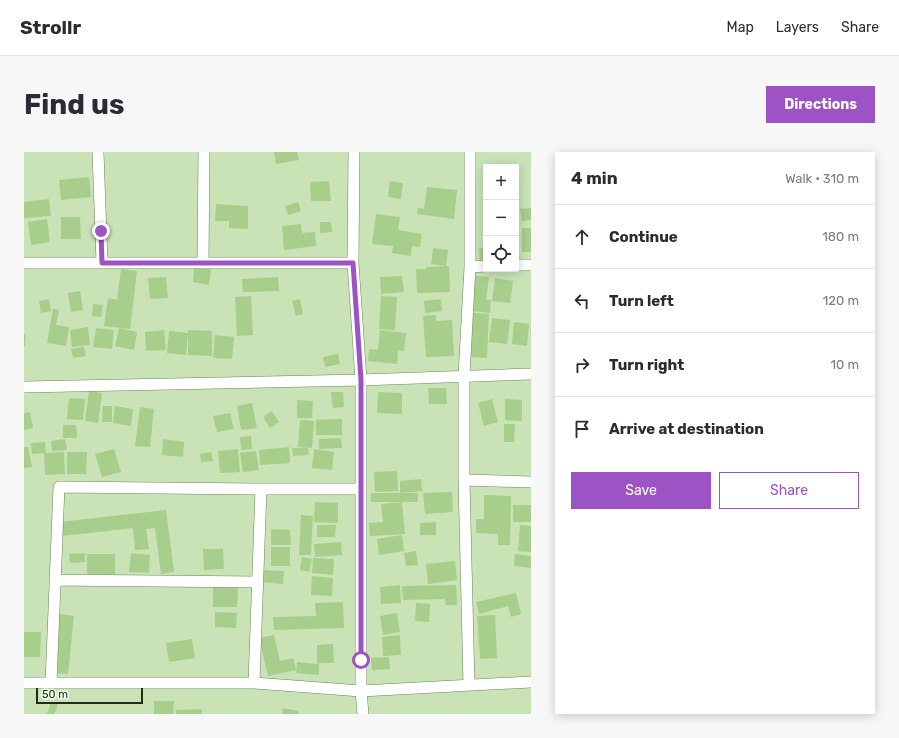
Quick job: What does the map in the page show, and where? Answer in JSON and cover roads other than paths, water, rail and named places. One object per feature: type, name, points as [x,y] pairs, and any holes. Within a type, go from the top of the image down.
[{"type":"street","points":[[98,152],[102,263]]},
{"type":"street","points":[[203,263],[204,152]]},
{"type":"street","points":[[354,152],[353,263],[361,380],[361,691],[363,714]]},
{"type":"street","points":[[469,685],[464,480],[464,376],[470,267],[470,152]]},
{"type":"street","points":[[24,263],[353,263]]},
{"type":"street","points":[[519,265],[531,265]]},
{"type":"street","points":[[470,267],[483,266]]},
{"type":"street","points":[[24,387],[361,380],[531,374]]},
{"type":"street","points":[[464,480],[531,482]]},
{"type":"street","points":[[51,683],[59,487],[361,489]]},
{"type":"street","points":[[254,683],[260,489]]},
{"type":"street","points":[[55,580],[258,582]]},
{"type":"street","points":[[24,682],[254,683],[361,691],[531,682]]}]
